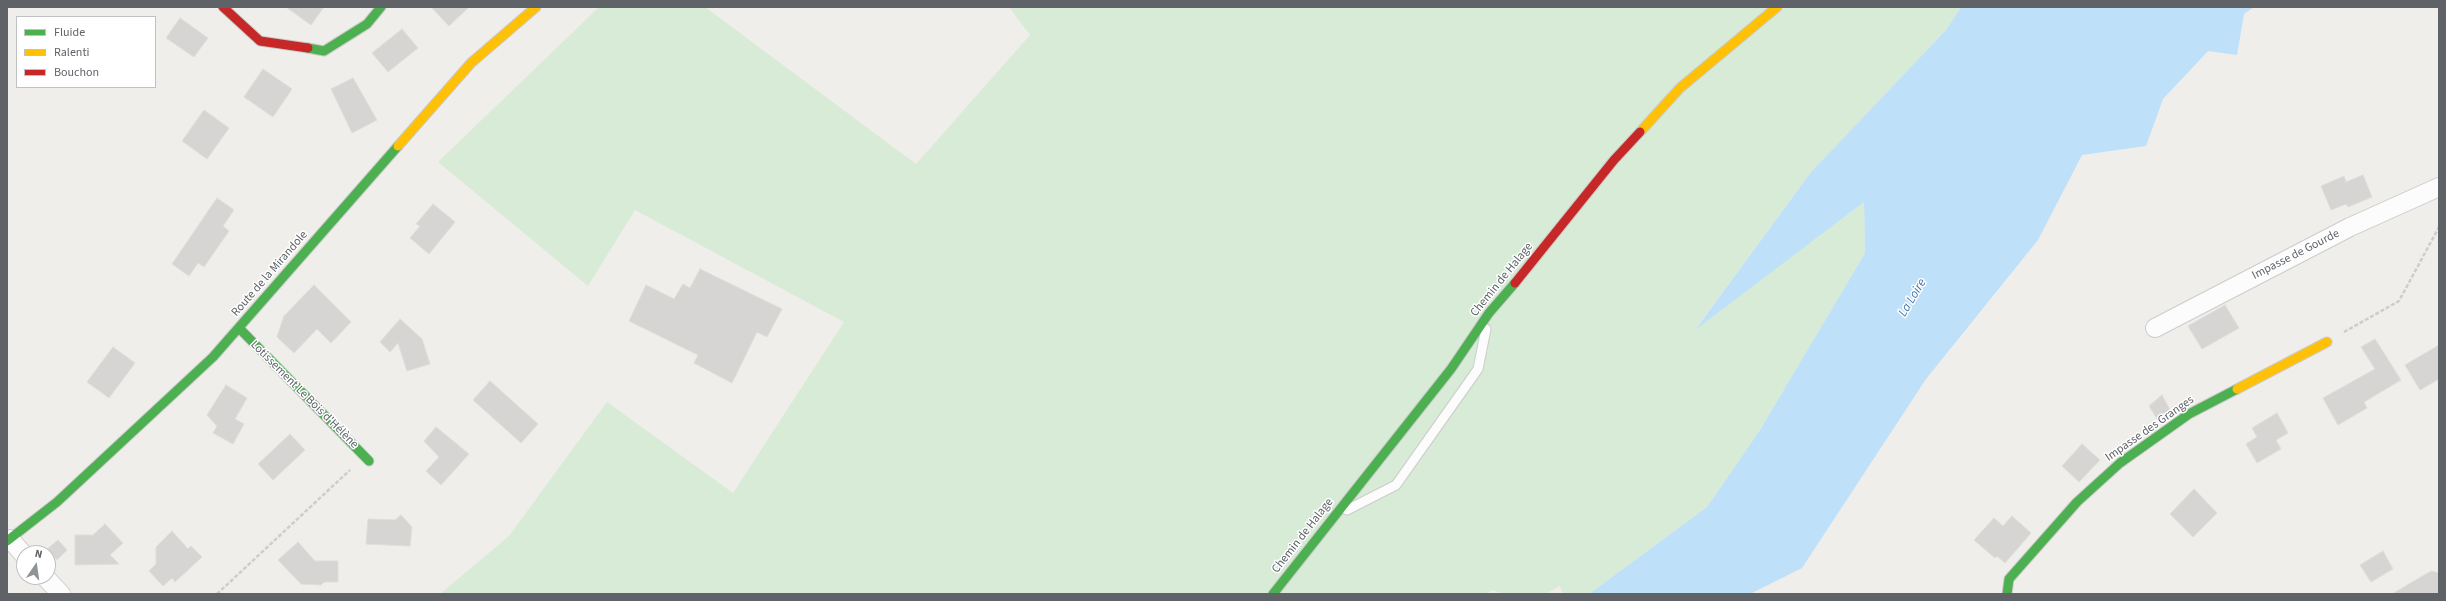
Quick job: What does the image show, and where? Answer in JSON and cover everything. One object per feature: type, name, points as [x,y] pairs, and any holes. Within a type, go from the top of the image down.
[{"type":"street","points":[[223,7],[260,41],[324,51],[367,24],[381,7]]},
{"type":"street","name":"Route de la Mirandole","points":[[8,540],[62,497],[213,357],[471,63],[536,7]]},
{"type":"street","name":"Chemin de Halage","points":[[1272,594],[1451,369],[1489,313],[1523,274],[1614,160],[1680,88],[1777,7]]},
{"type":"street","name":"Impasse de Gourde","points":[[2155,328],[2350,227],[2439,187]]},
{"type":"street","name":"Lotissement Le Bois d'Hélène","points":[[239,328],[367,458]]},
{"type":"street","name":"Impasse des Granges","points":[[2006,594],[2009,579],[2077,502],[2120,463],[2189,414],[2327,342]]},
{"type":"street","points":[[8,540],[16,548]]},
{"type":"street","points":[[52,585],[60,594]]},
{"type":"lane","points":[[1333,517],[1396,485],[1478,369],[1489,313]]},
{"type":"path","points":[[2327,342],[2398,301],[2439,227]]},
{"type":"path","points":[[217,594],[367,458]]},
{"type":"green space","points":[[599,7],[705,7],[916,164],[1030,35],[1009,7],[1961,7],[1946,30],[1811,172],[1696,328],[1864,202],[1865,253],[1760,430],[1707,507],[1589,594],[1563,594],[1560,586],[1545,594],[1502,594],[1493,590],[1486,594],[440,594],[509,536],[607,402],[733,493],[844,322],[635,210],[588,286],[438,162]]},
{"type":"water","name":"La Loire","points":[[1961,7],[2254,7],[2244,14],[2237,55],[2208,51],[2163,99],[2146,146],[2082,155],[2038,240],[1926,379],[1802,568],[1750,594],[1589,594],[1707,507],[1760,430],[1865,253],[1864,202],[1695,330],[1811,172],[1946,30]]},
{"type":"building","points":[[286,7],[324,7],[311,25]]},
{"type":"building","points":[[431,7],[469,7],[449,26]]},
{"type":"building","points":[[180,18],[208,38],[194,57],[166,38]]},
{"type":"building","points":[[402,29],[418,48],[388,72],[372,53]]},
{"type":"building","points":[[263,69],[292,89],[273,117],[244,97]]},
{"type":"building","points":[[353,78],[377,120],[352,133],[331,89]]},
{"type":"building","points":[[204,110],[229,128],[207,159],[182,141]]},
{"type":"building","points":[[2363,175],[2372,197],[2348,207],[2346,204],[2331,210],[2321,186],[2344,176],[2346,182]]},
{"type":"building","points":[[217,198],[234,210],[223,226],[229,231],[204,267],[198,263],[189,276],[172,264]]},
{"type":"building","points":[[433,204],[455,222],[429,254],[410,238],[420,226],[416,224]]},
{"type":"building","points":[[700,269],[782,309],[767,337],[757,332],[732,383],[694,363],[698,355],[629,321],[646,285],[674,299],[683,284],[690,288]]},
{"type":"building","points":[[314,285],[351,322],[331,343],[317,329],[294,353],[277,337],[284,316]]},
{"type":"building","points":[[2225,305],[2239,328],[2202,349],[2188,326]]},
{"type":"building","points":[[400,319],[422,339],[430,364],[407,371],[398,343],[390,352],[380,342]]},
{"type":"building","points":[[2375,339],[2401,380],[2364,402],[2367,408],[2338,425],[2323,398],[2375,369],[2361,347]]},
{"type":"building","points":[[2439,345],[2439,379],[2420,390],[2405,365]]},
{"type":"building","points":[[113,347],[135,363],[109,398],[87,382]]},
{"type":"building","points":[[490,381],[538,424],[521,443],[473,400]]},
{"type":"building","points":[[226,385],[247,398],[235,419],[244,424],[233,444],[213,433],[217,426],[207,415]]},
{"type":"building","points":[[2162,395],[2170,410],[2157,419],[2149,406]]},
{"type":"building","points":[[2277,413],[2288,433],[2276,440],[2281,449],[2257,463],[2246,444],[2257,437],[2252,428]]},
{"type":"building","points":[[436,427],[469,454],[441,485],[426,471],[439,457],[424,441]]},
{"type":"building","points":[[290,434],[305,450],[273,480],[258,464]]},
{"type":"building","points":[[2082,444],[2100,460],[2079,482],[2062,466]]},
{"type":"building","points":[[2194,489],[2217,513],[2193,537],[2170,514]]},
{"type":"building","points":[[401,515],[412,527],[410,546],[366,544],[368,519],[395,520]]},
{"type":"building","points":[[2012,516],[2031,533],[2005,563],[1997,556],[1995,558],[1974,540],[1994,518],[2003,526]]},
{"type":"building","points":[[105,524],[123,543],[110,555],[119,564],[75,565],[75,535],[93,535]]},
{"type":"building","points":[[172,531],[188,549],[191,546],[202,557],[175,582],[172,578],[163,586],[149,571],[156,564],[156,547]]},
{"type":"building","points":[[58,540],[67,550],[57,560],[56,545],[52,545]]},
{"type":"building","points":[[298,542],[315,561],[338,561],[338,582],[324,582],[321,585],[301,584],[278,560]]},
{"type":"building","points":[[2383,551],[2393,569],[2371,582],[2360,565]]},
{"type":"building","points":[[2431,571],[2439,573],[2439,594],[2392,594]]},
{"type":"traffic: fast","points":[[308,48],[324,51],[367,24],[381,7]]},
{"type":"traffic: fast","points":[[7,541],[57,502],[213,357],[398,146]]},
{"type":"traffic: fast","points":[[1273,594],[1451,369],[1489,313],[1515,283]]},
{"type":"traffic: fast","points":[[239,328],[369,461]]},
{"type":"traffic: fast","points":[[2007,594],[2009,579],[2077,502],[2120,463],[2189,414],[2237,389]]},
{"type":"traffic: slow","points":[[398,146],[471,63],[536,7]]},
{"type":"traffic: slow","points":[[1640,132],[1680,88],[1777,7]]},
{"type":"traffic: slow","points":[[2237,389],[2327,342]]},
{"type":"traffic: jam","points":[[223,7],[260,41],[308,48]]},
{"type":"traffic: jam","points":[[1515,283],[1614,160],[1640,132]]}]
